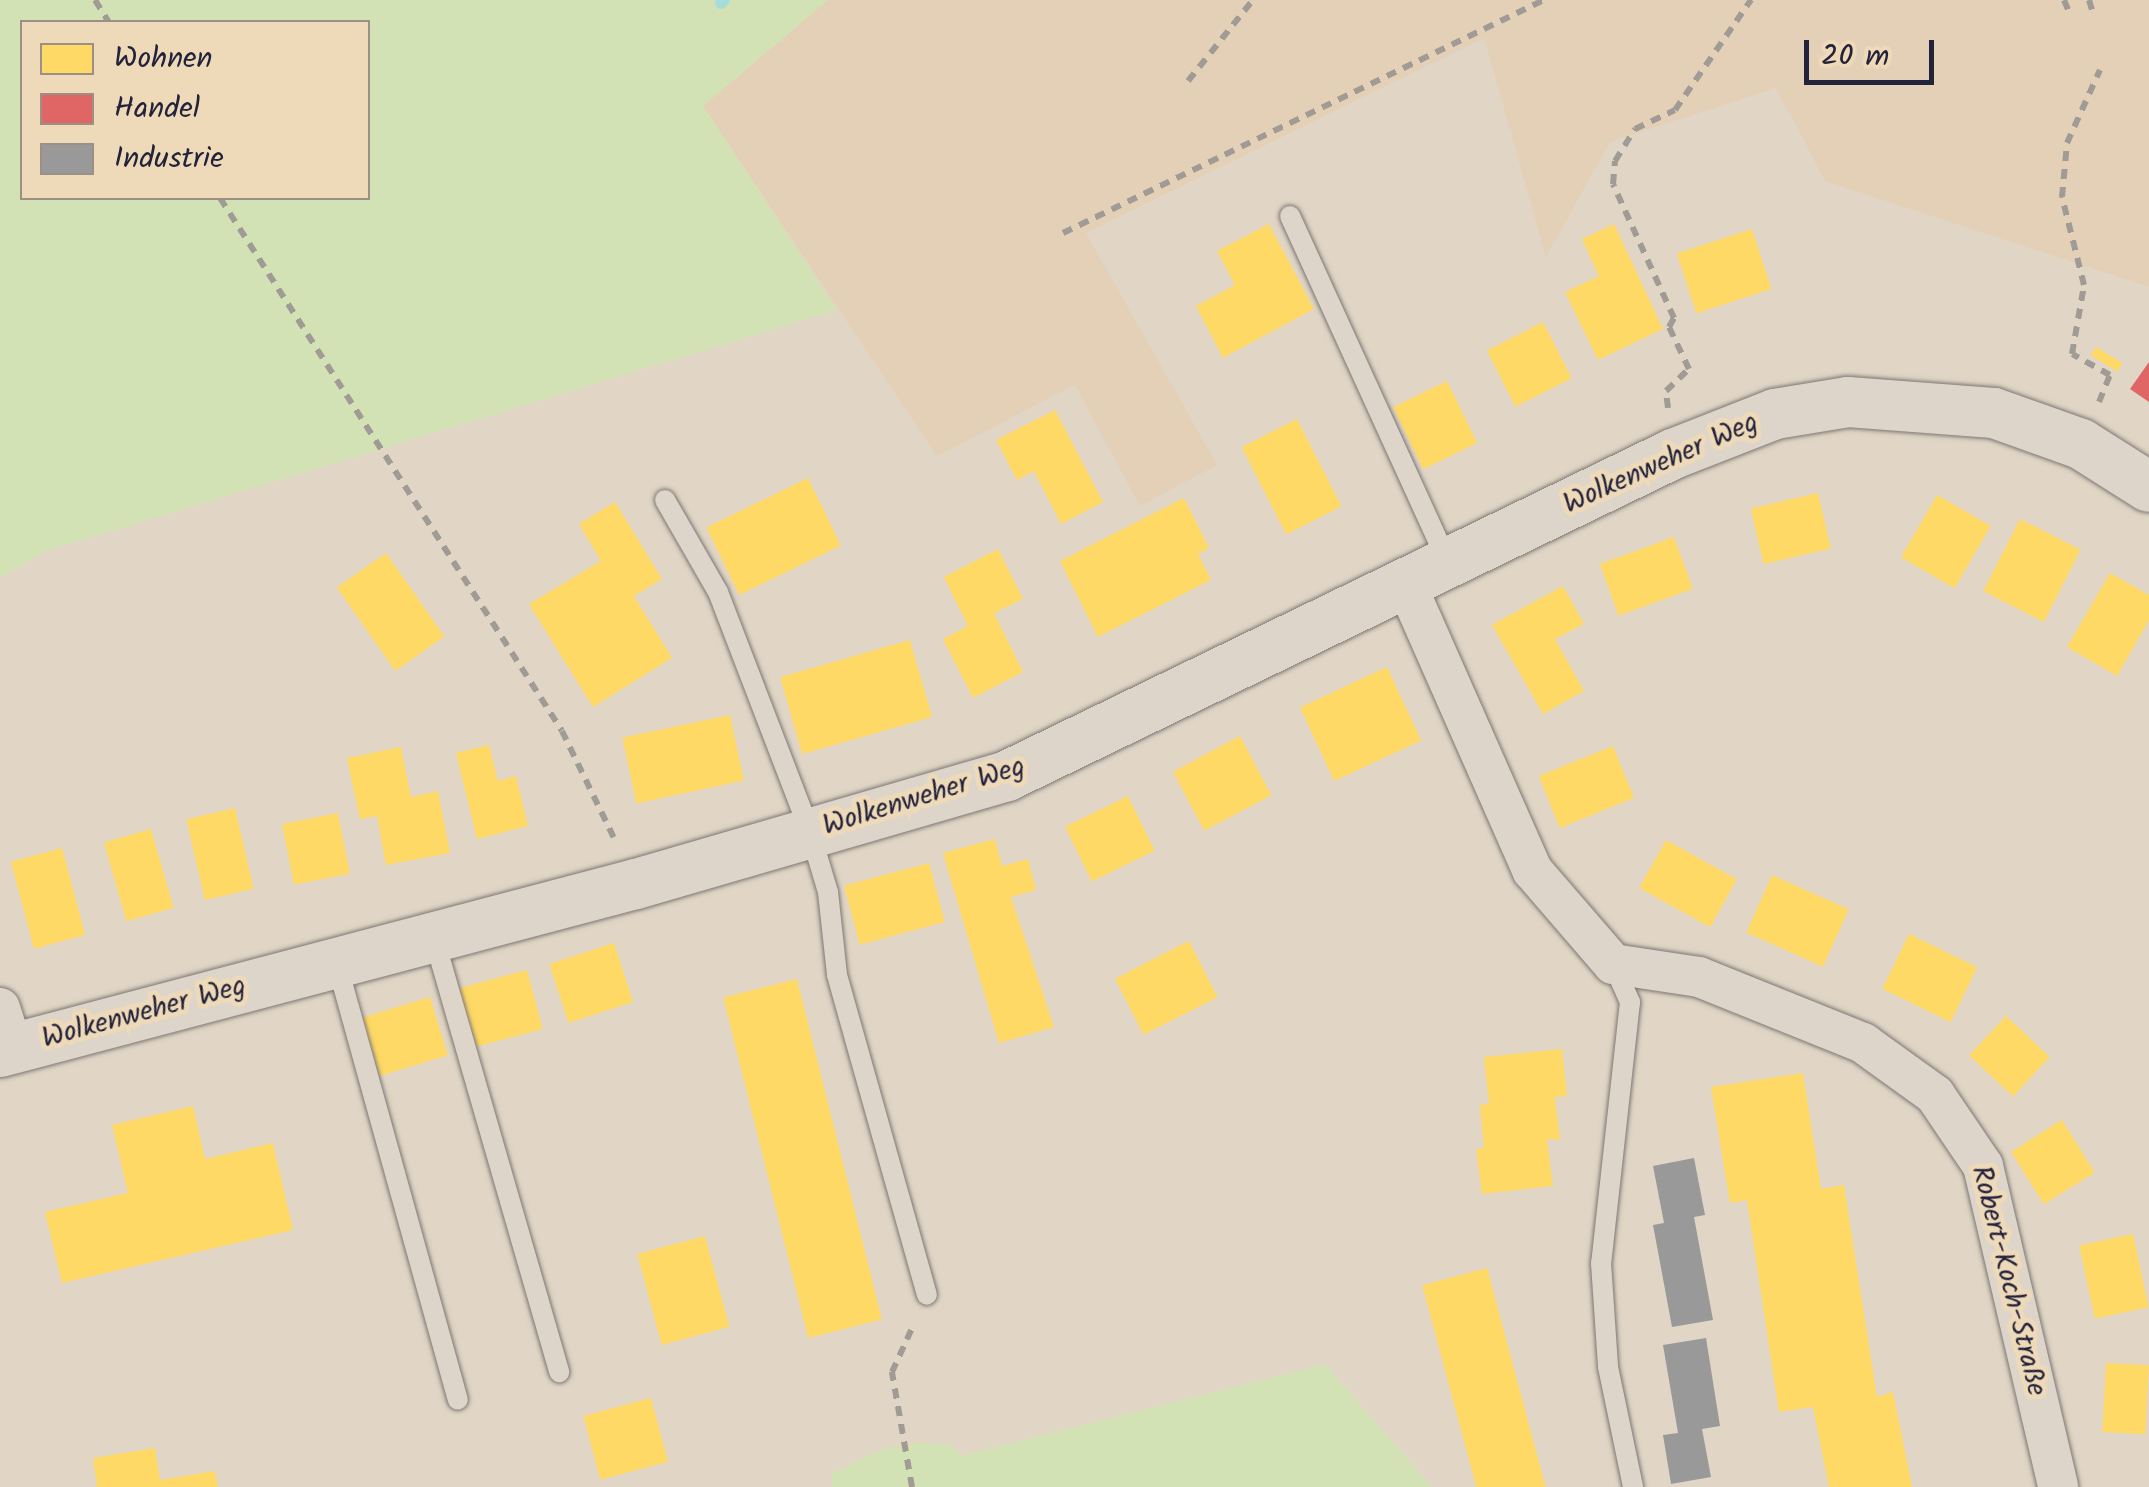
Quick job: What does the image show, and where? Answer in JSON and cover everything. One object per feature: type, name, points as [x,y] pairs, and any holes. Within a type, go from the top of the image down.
[{"type":"street","name":"Wolkenweher Weg","points":[[4,1036],[336,962],[636,884],[1008,776],[1673,454],[1775,414],[1848,402],[1918,404],[1994,413],[2081,444],[2149,486]]},
{"type":"street","points":[[1427,574],[1532,870],[1612,964]]},
{"type":"street","name":"Robert-Koch-Straße","points":[[1612,964],[1699,977],[1863,1043],[1935,1095],[1983,1166],[2058,1487]]},
{"type":"lane","points":[[1290,216],[1427,574]]},
{"type":"lane","points":[[665,500],[718,592],[810,832],[828,892],[837,975],[927,1296]]},
{"type":"lane","points":[[434,936],[558,1372]]},
{"type":"lane","points":[[336,962],[458,1399]]},
{"type":"lane","points":[[1612,964],[1630,1002],[1600,1263],[1608,1368],[1633,1487]]},
{"type":"path","points":[[1188,81],[1253,0]]},
{"type":"path","points":[[1064,234],[1544,0]]},
{"type":"path","points":[[1673,454],[1666,390],[1690,369],[1669,327],[1674,318],[1613,184],[1616,161],[1636,128],[1675,110],[1751,0]]},
{"type":"path","points":[[2064,0],[2069,12]]},
{"type":"path","points":[[2090,0],[2092,10]]},
{"type":"path","points":[[2081,444],[2110,375],[2072,354],[2084,285],[2062,197],[2066,144],[2100,70]]},
{"type":"path","points":[[221,200],[562,731],[636,884]]},
{"type":"path","points":[[912,1487],[892,1372],[927,1296]]},
{"type":"shaded area","points":[[828,0],[2149,0],[2149,287],[1825,181],[1776,88],[1610,142],[1546,257],[1484,38],[1086,233],[1217,465],[1140,506],[1075,385],[937,456],[703,106]]},
{"type":"green space","points":[[0,0],[828,0],[703,106],[837,310],[43,552],[0,578]]},
{"type":"green space","points":[[1325,1364],[1432,1487],[832,1487],[832,1473],[881,1450],[924,1442],[953,1446],[961,1456]]},
{"type":"building: Wohnen","points":[[1269,224],[1314,309],[1223,358],[1196,306],[1235,285],[1217,251]]},
{"type":"building: Wohnen","points":[[1614,224],[1663,329],[1598,360],[1565,292],[1599,276],[1582,239]]},
{"type":"building: Wohnen","points":[[1752,229],[1771,289],[1696,313],[1677,253]]},
{"type":"building: Wohnen","points":[[1543,322],[1572,378],[1515,407],[1487,351]]},
{"type":"building: Wohnen","points":[[2096,347],[2123,363],[2117,372],[2091,356]]},
{"type":"building: Wohnen","points":[[1447,381],[1477,443],[1423,469],[1393,407]]},
{"type":"building: Wohnen","points":[[1055,410],[1103,502],[1061,524],[1034,471],[1017,480],[996,440]]},
{"type":"building: Wohnen","points":[[1297,419],[1341,506],[1286,534],[1242,447]]},
{"type":"building: Wohnen","points":[[808,478],[841,545],[739,595],[706,528]]},
{"type":"building: Wohnen","points":[[1818,493],[1831,549],[1764,564],[1751,509]]},
{"type":"building: Wohnen","points":[[1937,495],[1991,526],[1955,588],[1901,557]]},
{"type":"building: Wohnen","points":[[1184,498],[1209,548],[1198,554],[1211,580],[1098,637],[1060,561]]},
{"type":"building: Wohnen","points":[[615,502],[662,579],[634,596],[672,658],[593,707],[529,604],[601,561],[579,524]]},
{"type":"building: Wohnen","points":[[2020,519],[2081,550],[2044,622],[1983,591]]},
{"type":"building: Wohnen","points":[[1674,537],[1693,589],[1619,616],[1600,564]]},
{"type":"building: Wohnen","points":[[998,549],[1023,599],[994,613],[1023,672],[973,698],[943,639],[968,626],[944,577]]},
{"type":"building: Wohnen","points":[[386,553],[445,637],[395,671],[337,587]]},
{"type":"building: Wohnen","points":[[2110,573],[2149,595],[2149,620],[2117,676],[2067,647]]},
{"type":"building: Wohnen","points":[[1563,586],[1584,624],[1555,639],[1584,691],[1543,714],[1492,625]]},
{"type":"building: Wohnen","points":[[910,640],[932,717],[802,754],[780,677]]},
{"type":"building: Wohnen","points":[[1387,667],[1421,740],[1334,781],[1300,708]]},
{"type":"building: Wohnen","points":[[730,715],[744,781],[636,803],[622,738]]},
{"type":"building: Wohnen","points":[[1240,736],[1271,795],[1204,831],[1173,772]]},
{"type":"building: Wohnen","points":[[489,745],[498,781],[516,776],[528,826],[477,839],[456,753]]},
{"type":"building: Wohnen","points":[[1613,746],[1634,798],[1560,828],[1539,776]]},
{"type":"building: Wohnen","points":[[401,747],[411,797],[438,791],[450,853],[386,865],[377,816],[360,819],[347,758]]},
{"type":"building: Wohnen","points":[[1128,796],[1155,851],[1092,882],[1065,827]]},
{"type":"building: Wohnen","points":[[235,808],[254,889],[205,900],[186,819]]},
{"type":"building: Wohnen","points":[[338,813],[350,874],[294,885],[282,824]]},
{"type":"building: Wohnen","points":[[151,829],[174,908],[127,921],[104,843]]},
{"type":"building: Wohnen","points":[[995,839],[1002,866],[1028,859],[1036,890],[1011,897],[1054,1027],[999,1043],[943,853]]},
{"type":"building: Wohnen","points":[[1666,840],[1737,879],[1710,927],[1639,888]]},
{"type":"building: Wohnen","points":[[62,848],[85,935],[34,949],[11,862]]},
{"type":"building: Wohnen","points":[[929,863],[945,922],[860,945],[844,886]]},
{"type":"building: Wohnen","points":[[1772,875],[1849,909],[1823,967],[1746,933]]},
{"type":"building: Wohnen","points":[[1909,934],[1977,967],[1951,1022],[1882,989]]},
{"type":"building: Wohnen","points":[[1189,941],[1218,997],[1144,1035],[1115,979]]},
{"type":"building: Wohnen","points":[[614,943],[633,1002],[568,1023],[549,964]]},
{"type":"building: Wohnen","points":[[527,970],[543,1029],[472,1048],[456,989]]},
{"type":"building: Wohnen","points":[[797,979],[882,1320],[808,1338],[723,997]]},
{"type":"building: Wohnen","points":[[430,997],[448,1055],[380,1076],[362,1018]]},
{"type":"building: Wohnen","points":[[2006,1016],[2050,1057],[2013,1096],[1969,1055]]},
{"type":"building: Wohnen","points":[[1562,1049],[1567,1096],[1555,1097],[1560,1140],[1547,1139],[1553,1186],[1482,1194],[1476,1149],[1484,1148],[1480,1105],[1489,1104],[1484,1057]]},
{"type":"building: Wohnen","points":[[1803,1073],[1821,1189],[1844,1185],[1877,1397],[1893,1392],[1912,1487],[1829,1487],[1813,1407],[1779,1412],[1747,1200],[1730,1203],[1711,1087]]},
{"type":"building: Wohnen","points":[[193,1106],[205,1159],[273,1143],[293,1230],[62,1283],[45,1212],[128,1193],[112,1125]]},
{"type":"building: Wohnen","points":[[2062,1120],[2095,1173],[2044,1204],[2011,1152]]},
{"type":"building: Wohnen","points":[[2133,1234],[2149,1307],[2095,1319],[2079,1245]]},
{"type":"building: Wohnen","points":[[705,1236],[729,1327],[662,1345],[637,1254]]},
{"type":"building: Wohnen","points":[[1487,1268],[1546,1487],[1476,1487],[1422,1285]]},
{"type":"building: Wohnen","points":[[2106,1363],[2149,1365],[2145,1434],[2102,1432]]},
{"type":"building: Wohnen","points":[[651,1398],[668,1462],[600,1480],[583,1416]]},
{"type":"building: Wohnen","points":[[155,1448],[160,1480],[215,1471],[218,1487],[97,1487],[93,1458]]},
{"type":"building: Handel","points":[[2149,362],[2149,402],[2130,389]]},
{"type":"building: Industrie","points":[[1694,1158],[1705,1215],[1694,1217],[1713,1320],[1672,1327],[1653,1225],[1664,1223],[1653,1166]]},
{"type":"building: Industrie","points":[[1706,1338],[1720,1426],[1702,1429],[1711,1477],[1671,1484],[1663,1435],[1678,1433],[1663,1345]]},
{"type":"waterway","points":[[721,3],[724,0]]}]
